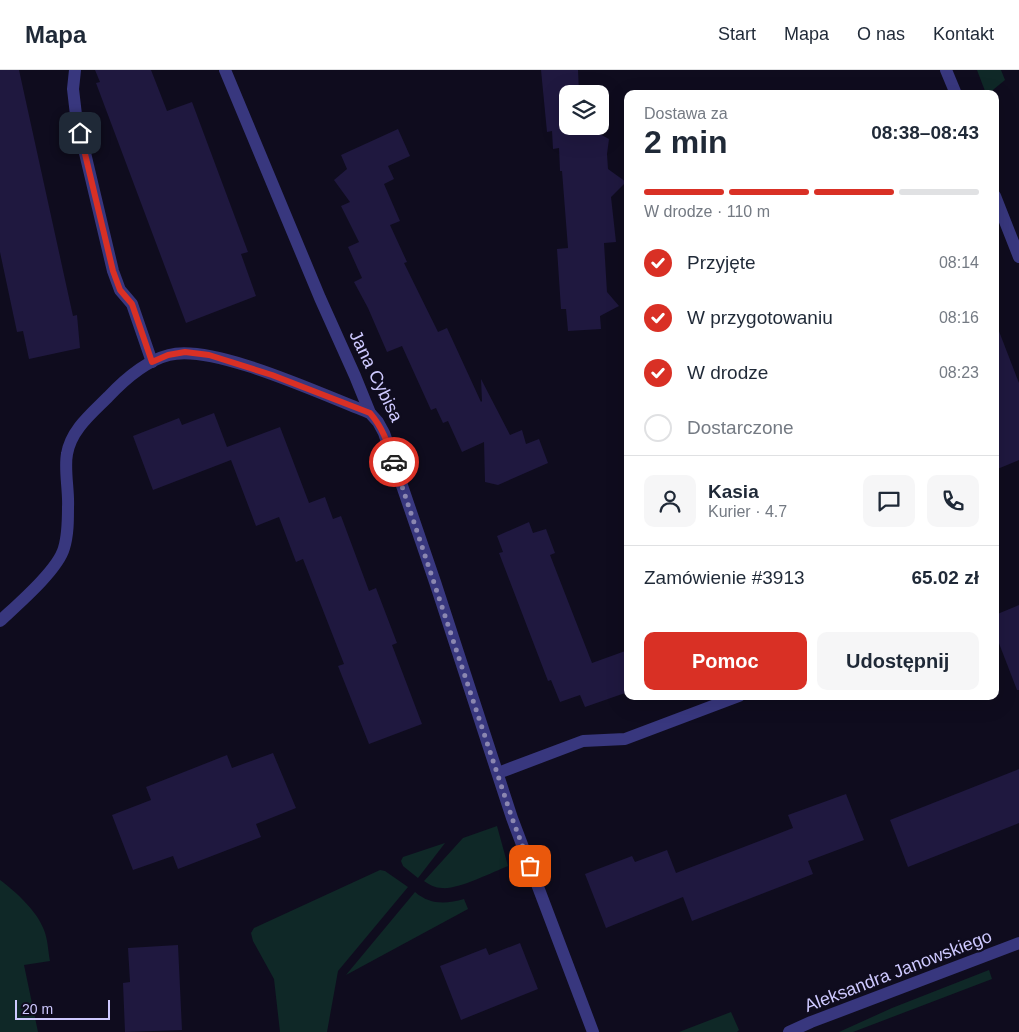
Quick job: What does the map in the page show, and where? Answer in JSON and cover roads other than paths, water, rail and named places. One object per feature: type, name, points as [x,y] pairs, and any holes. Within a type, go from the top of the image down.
[{"type":"street","points":[[75,70],[73,89],[76,115],[113,271],[120,290],[132,304],[152,362]]},
{"type":"street","name":"Jana Cybisa","points":[[225,70],[370,413],[384,433],[512,818],[593,1032]]},
{"type":"street","points":[[946,70],[954,90]]},
{"type":"street","points":[[999,206],[1019,257]]},
{"type":"street","points":[[0,622],[49,573],[64,550],[68,528],[69,496],[66,455],[72,436],[81,424],[114,391],[152,362],[168,355],[185,352],[209,355],[272,375],[370,413]]},
{"type":"street","points":[[498,773],[583,741],[625,739],[728,700]]},
{"type":"street","name":"Aleksandra Janowskiego","points":[[789,1032],[1019,943]]}]
